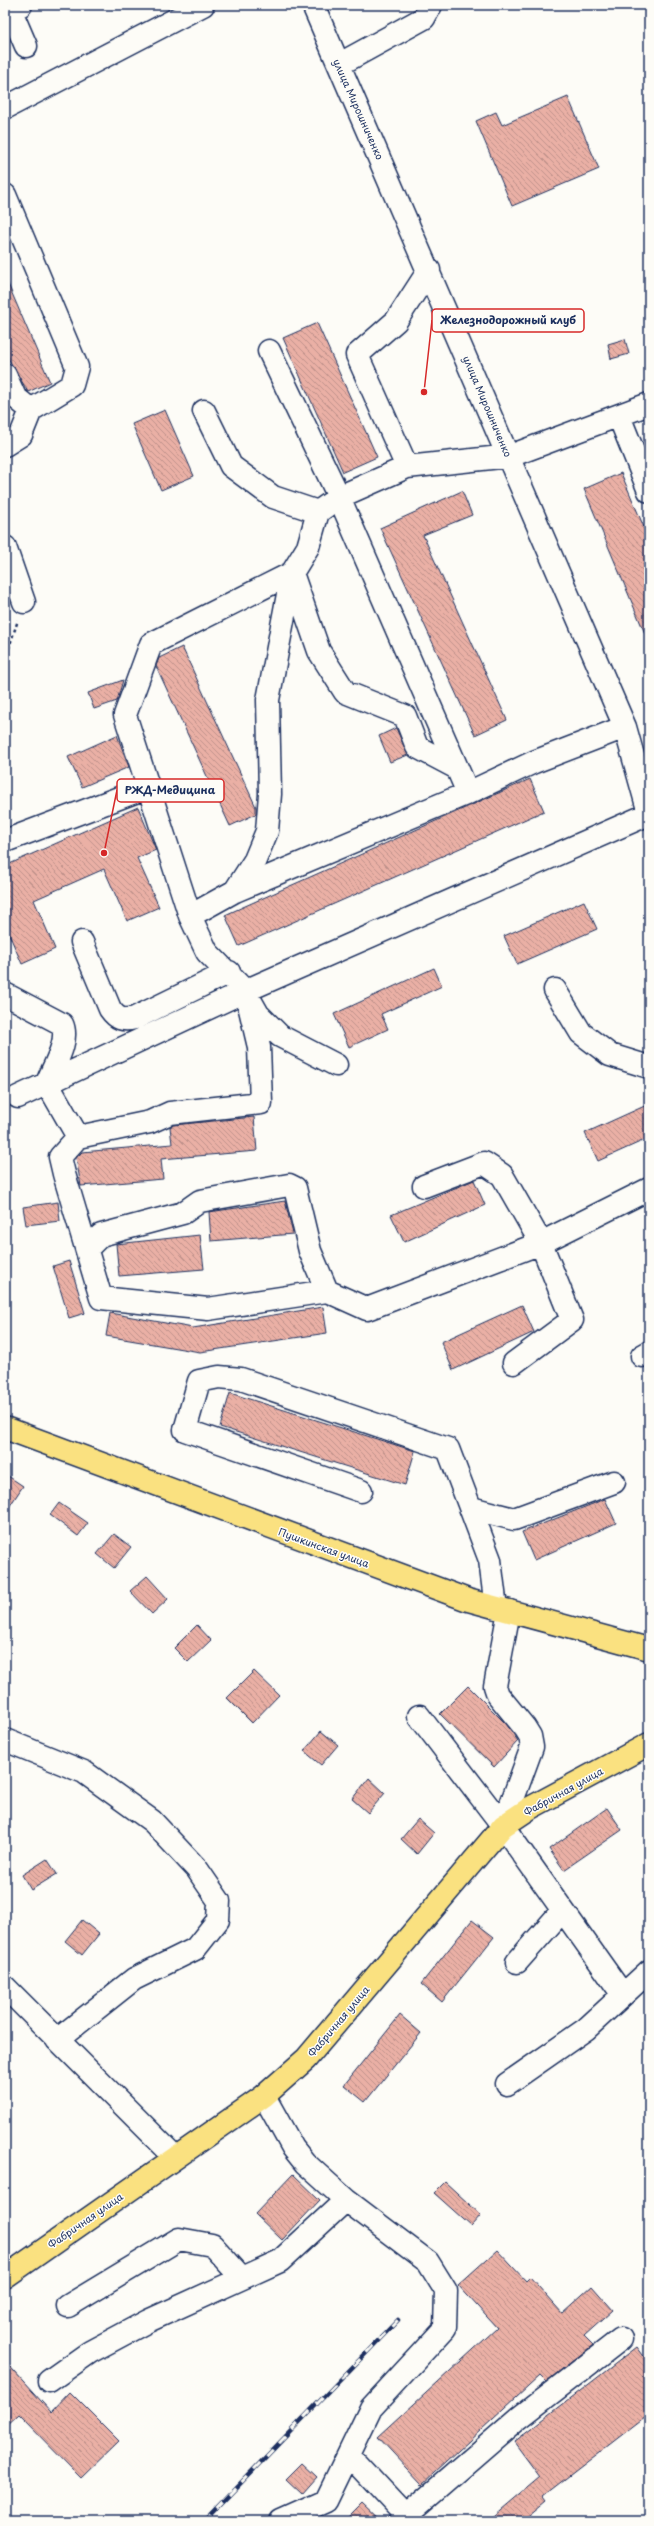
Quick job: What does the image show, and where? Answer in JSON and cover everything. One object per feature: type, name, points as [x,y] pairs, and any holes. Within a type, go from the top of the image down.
[{"type":"main road","name":"Пушкинская улица","points":[[5,1428],[468,1600],[649,1649]]},
{"type":"main road","name":"Фабричная улица","points":[[5,2277],[264,2096],[306,2059],[503,1826],[530,1808],[649,1744]]},
{"type":"street","points":[[21,5],[11,11],[26,46]]},
{"type":"street","points":[[5,108],[201,5]]},
{"type":"street","name":"улица Мирошниченко","points":[[313,5],[510,456],[625,727],[649,814]]},
{"type":"street","points":[[340,64],[424,18],[431,5]]},
{"type":"street","points":[[5,195],[77,368],[72,385],[32,410],[21,435],[5,445]]},
{"type":"street","points":[[407,467],[357,355],[396,320],[429,270]]},
{"type":"street","points":[[269,351],[339,497],[468,794]]},
{"type":"street","points":[[5,375],[15,397],[32,410]]},
{"type":"street","points":[[235,891],[255,860],[267,831],[270,794],[268,700],[292,573],[308,547],[318,512],[339,497],[407,467],[510,456],[649,404]]},
{"type":"street","points":[[204,411],[231,466],[273,498],[318,512]]},
{"type":"street","points":[[619,416],[649,491]]},
{"type":"street","points":[[5,547],[24,602]]},
{"type":"street","points":[[292,573],[319,651],[345,692],[405,716],[417,747],[455,767]]},
{"type":"street","points":[[292,573],[151,644],[125,715],[190,916],[207,952],[220,968],[229,972],[245,991],[258,1014],[280,1036],[336,1065]]},
{"type":"street","points":[[190,916],[235,891],[468,794],[534,762],[625,727]]},
{"type":"street","points":[[5,841],[148,787]]},
{"type":"street","points":[[18,1097],[245,991],[649,814]]},
{"type":"street","points":[[82,942],[110,1009],[115,1016],[125,1020],[135,1018],[229,972]]},
{"type":"street","points":[[555,990],[582,1033],[610,1055],[649,1067]]},
{"type":"street","points":[[245,991],[259,1047],[261,1103],[170,1113],[150,1122],[78,1138],[60,1157],[88,1249],[100,1298],[208,1309],[327,1291],[367,1309],[541,1243],[649,1189]]},
{"type":"street","points":[[5,994],[62,1024],[64,1030],[64,1040],[47,1083]]},
{"type":"street","points":[[47,1083],[78,1138]]},
{"type":"street","points":[[424,1186],[484,1163],[502,1175],[541,1243],[572,1320],[514,1363]]},
{"type":"street","points":[[88,1249],[102,1234],[183,1213],[200,1201],[289,1184],[296,1188],[310,1251],[327,1291]]},
{"type":"street","points":[[361,1491],[186,1430],[199,1381],[219,1377],[241,1379],[448,1449],[490,1560],[503,1609],[495,1686],[498,1695],[530,1736],[532,1747],[503,1826]]},
{"type":"street","points":[[471,1508],[514,1519],[614,1482]]},
{"type":"street","points":[[419,1716],[503,1826],[623,1995]]},
{"type":"street","points":[[5,1740],[84,1772],[152,1821],[196,1869],[219,1901],[218,1920],[195,1949],[134,1979],[56,2040]]},
{"type":"street","points":[[517,1962],[562,1911]]},
{"type":"street","points":[[507,2084],[586,2029],[649,1971]]},
{"type":"street","points":[[5,1987],[56,2040],[175,2157]]},
{"type":"street","points":[[264,2096],[293,2148],[305,2163],[346,2200],[428,2262],[446,2291],[445,2328],[370,2408],[326,2501],[281,2521]]},
{"type":"street","points":[[49,2381],[90,2352],[148,2321],[280,2261],[346,2200]]},
{"type":"street","points":[[68,2306],[179,2239],[212,2245],[242,2277]]},
{"type":"street","points":[[349,2455],[403,2518],[519,2418],[621,2339]]},
{"type":"path","points":[[5,660],[24,602]]},
{"type":"building","points":[[568,97],[599,169],[512,206],[476,121],[496,112],[502,125]]},
{"type":"building","points":[[5,277],[50,382],[28,392],[5,353]]},
{"type":"building","points":[[317,323],[377,457],[343,472],[283,338]]},
{"type":"building","points":[[625,339],[629,354],[611,359],[608,344]]},
{"type":"building","points":[[165,410],[194,476],[161,490],[132,424]]},
{"type":"building","points":[[621,473],[649,539],[649,643],[584,489]]},
{"type":"building","points":[[462,491],[472,515],[423,535],[507,720],[475,735],[380,528]]},
{"type":"building","points":[[182,647],[256,807],[256,814],[230,826],[156,666],[159,658]]},
{"type":"building","points":[[123,680],[117,701],[94,709],[88,693]]},
{"type":"building","points":[[396,728],[408,755],[390,762],[379,736]]},
{"type":"building","points":[[117,735],[129,767],[82,787],[68,757]]},
{"type":"building","points":[[530,779],[544,811],[239,946],[225,915]]},
{"type":"building","points":[[138,807],[156,850],[137,858],[159,907],[127,921],[104,869],[34,900],[55,949],[22,964],[5,925],[5,866]]},
{"type":"building","points":[[584,901],[597,929],[517,964],[504,936]]},
{"type":"building","points":[[434,968],[442,986],[381,1014],[388,1029],[349,1047],[334,1014]]},
{"type":"building","points":[[649,1104],[649,1138],[598,1161],[585,1133]]},
{"type":"building","points":[[254,1117],[257,1151],[161,1159],[163,1179],[81,1186],[76,1158],[82,1152],[172,1144],[170,1127],[173,1125]]},
{"type":"building","points":[[474,1180],[485,1205],[404,1242],[391,1215]]},
{"type":"building","points":[[285,1201],[293,1234],[211,1241],[209,1212]]},
{"type":"building","points":[[58,1202],[60,1221],[26,1225],[23,1207]]},
{"type":"building","points":[[200,1235],[204,1269],[119,1276],[116,1244]]},
{"type":"building","points":[[69,1261],[85,1313],[69,1318],[53,1266]]},
{"type":"building","points":[[522,1305],[534,1332],[453,1370],[441,1342]]},
{"type":"building","points":[[323,1307],[327,1333],[200,1352],[106,1336],[110,1313],[193,1328]]},
{"type":"building","points":[[230,1393],[415,1451],[405,1485],[220,1427]]},
{"type":"building","points":[[5,1474],[23,1486],[5,1513]]},
{"type":"building","points":[[605,1499],[616,1523],[534,1560],[522,1532]]},
{"type":"building","points":[[59,1503],[88,1523],[78,1536],[50,1515]]},
{"type":"building","points":[[114,1534],[131,1547],[114,1568],[97,1554]]},
{"type":"building","points":[[147,1576],[168,1599],[152,1614],[130,1591]]},
{"type":"building","points":[[197,1625],[211,1640],[188,1662],[174,1648]]},
{"type":"building","points":[[254,1671],[279,1695],[252,1723],[227,1698]]},
{"type":"building","points":[[468,1686],[507,1725],[518,1741],[494,1767],[440,1714]]},
{"type":"building","points":[[321,1731],[338,1745],[321,1765],[304,1751]]},
{"type":"building","points":[[369,1778],[385,1793],[368,1813],[352,1799]]},
{"type":"building","points":[[607,1808],[622,1830],[564,1870],[549,1849]]},
{"type":"building","points":[[418,1819],[434,1833],[417,1854],[401,1839]]},
{"type":"building","points":[[47,1859],[57,1874],[31,1890],[22,1875]]},
{"type":"building","points":[[82,1920],[99,1934],[82,1955],[65,1941]]},
{"type":"building","points":[[472,1920],[494,1937],[442,2002],[421,1984]]},
{"type":"building","points":[[400,2015],[421,2033],[365,2102],[344,2085]]},
{"type":"building","points":[[293,2174],[320,2200],[282,2240],[255,2214]]},
{"type":"building","points":[[445,2182],[481,2215],[471,2226],[434,2193]]},
{"type":"building","points":[[497,2250],[526,2281],[530,2277],[562,2313],[592,2286],[613,2310],[584,2336],[593,2345],[546,2382],[540,2376],[422,2484],[378,2437],[497,2328],[458,2285]]},
{"type":"building","points":[[637,2347],[649,2363],[649,2414],[543,2496],[546,2500],[521,2521],[488,2521],[540,2477],[514,2442]]},
{"type":"building","points":[[5,2361],[51,2412],[70,2392],[119,2441],[81,2478],[19,2415],[5,2428]]},
{"type":"building","points":[[302,2463],[317,2477],[302,2494],[286,2479]]},
{"type":"building","points":[[362,2504],[380,2521],[345,2521]]},
{"type":"railway","points":[[204,2521],[398,2320]]},
{"type":"place","name":"Железнодорожный клуб","points":[[424,392]]},
{"type":"place","name":"РЖД-Медицина","points":[[104,853]]}]
